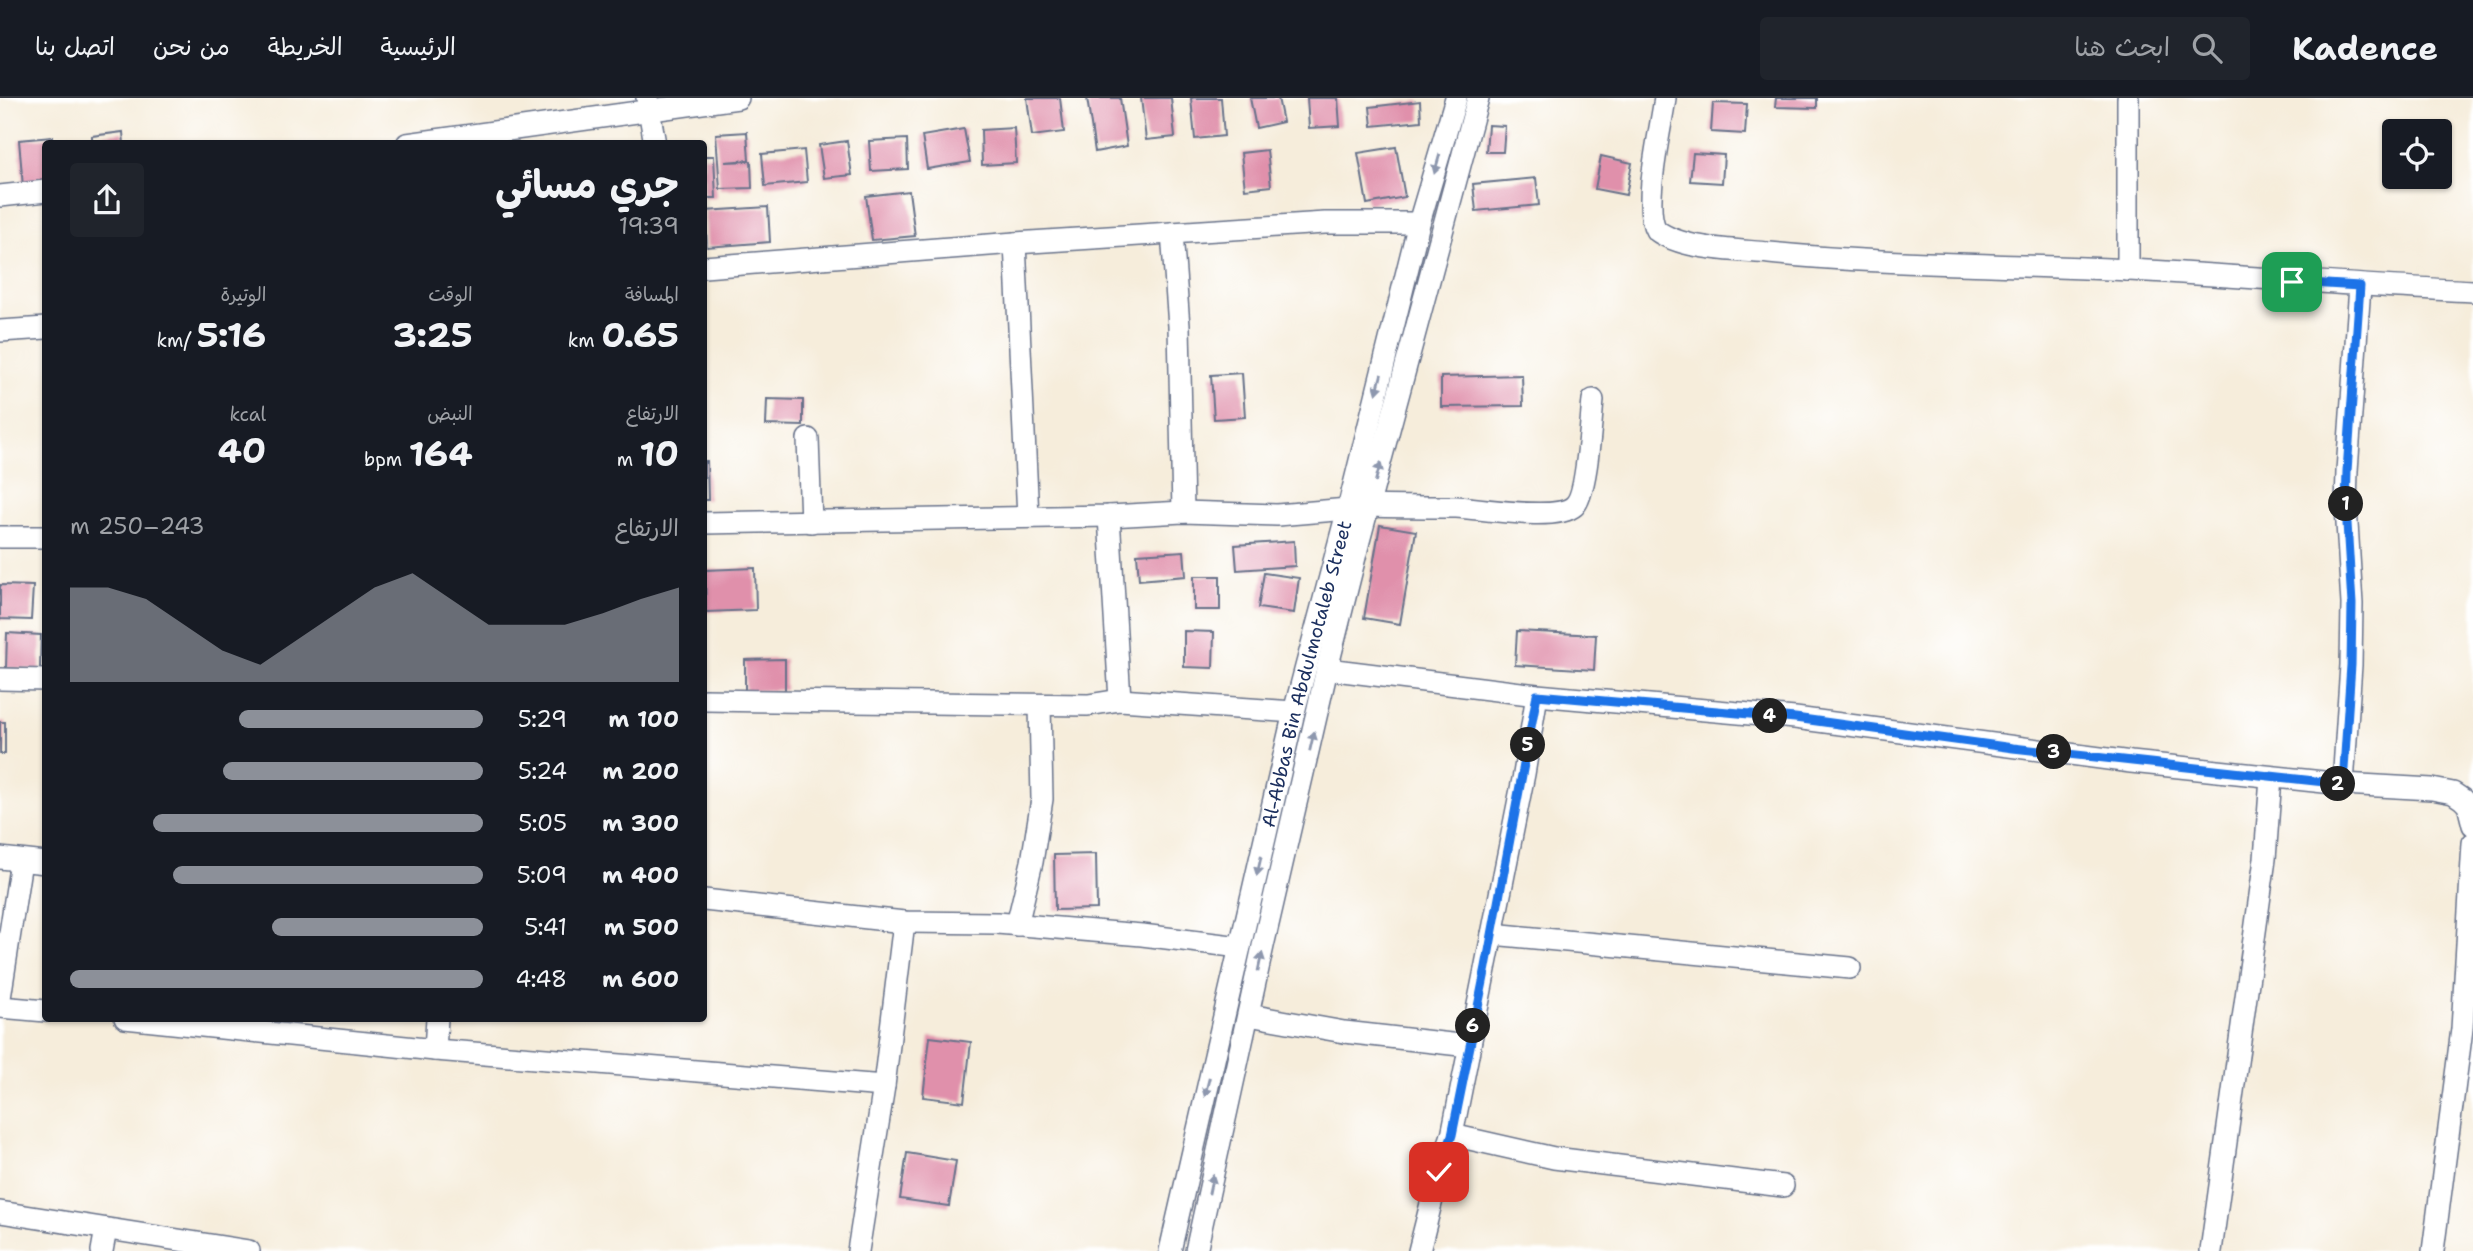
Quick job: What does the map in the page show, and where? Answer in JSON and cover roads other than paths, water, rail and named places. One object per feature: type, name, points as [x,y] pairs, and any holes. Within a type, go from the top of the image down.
[{"type":"street","points":[[430,140],[647,103],[738,98]]},
{"type":"street","name":"Al-Abbas Bin Abdulmotaleb Street","points":[[1196,1251],[1327,670],[1419,223],[1456,98]]},
{"type":"street","name":"Al-Abbas Bin Abdulmotaleb Street","points":[[1170,1251],[1294,712],[1359,508],[1478,98]]},
{"type":"street","points":[[1665,98],[1650,193],[1650,212],[1656,230],[1676,240],[1730,250],[1832,259],[2128,270],[2473,291]]},
{"type":"street","points":[[2128,98],[2128,270]]},
{"type":"street","points":[[647,103],[653,140]]},
{"type":"street","points":[[0,196],[42,191]]},
{"type":"street","points":[[707,267],[1325,223],[1419,223]]},
{"type":"street","points":[[1172,233],[1179,326],[1183,512]]},
{"type":"street","points":[[1015,243],[1028,517]]},
{"type":"street","points":[[2343,784],[2352,604],[2346,507],[2347,471],[2360,286]]},
{"type":"street","points":[[0,331],[42,328]]},
{"type":"street","points":[[707,523],[1109,516],[1183,512],[1277,515],[1359,508],[1459,508],[1536,514],[1564,511],[1575,506],[1579,498],[1593,400]]},
{"type":"street","points":[[808,439],[811,522]]},
{"type":"street","points":[[1109,516],[1120,700]]},
{"type":"street","points":[[0,537],[42,537]]},
{"type":"street","points":[[1327,670],[1537,695],[1795,718],[2013,748],[2271,777],[2432,789],[2453,793],[2468,805],[2473,825]]},
{"type":"street","points":[[0,679],[42,680]]},
{"type":"street","points":[[1419,1251],[1439,1172],[1452,1135],[1537,695]]},
{"type":"street","points":[[707,700],[1088,705],[1120,700],[1294,712]]},
{"type":"street","points":[[1017,925],[1032,862],[1042,799],[1040,705]]},
{"type":"street","points":[[2211,1251],[2264,859],[2271,777]]},
{"type":"street","points":[[2433,1251],[2462,1029],[2473,843]]},
{"type":"street","points":[[0,998],[11,859],[42,863]]},
{"type":"street","points":[[707,900],[904,922],[1017,925],[1142,935],[1240,947]]},
{"type":"street","points":[[858,1251],[884,1086],[904,922]]},
{"type":"street","points":[[1492,934],[1850,968]]},
{"type":"street","points":[[0,1007],[42,1011]]},
{"type":"street","points":[[1248,1014],[1344,1032],[1469,1046]]},
{"type":"street","points":[[164,1022],[435,1050],[884,1086]]},
{"type":"street","points":[[435,1050],[437,1022]]},
{"type":"street","points":[[1452,1135],[1554,1158],[1783,1186]]},
{"type":"street","points":[[0,1212],[248,1251]]},
{"type":"street","points":[[102,1251],[106,1229]]}]
